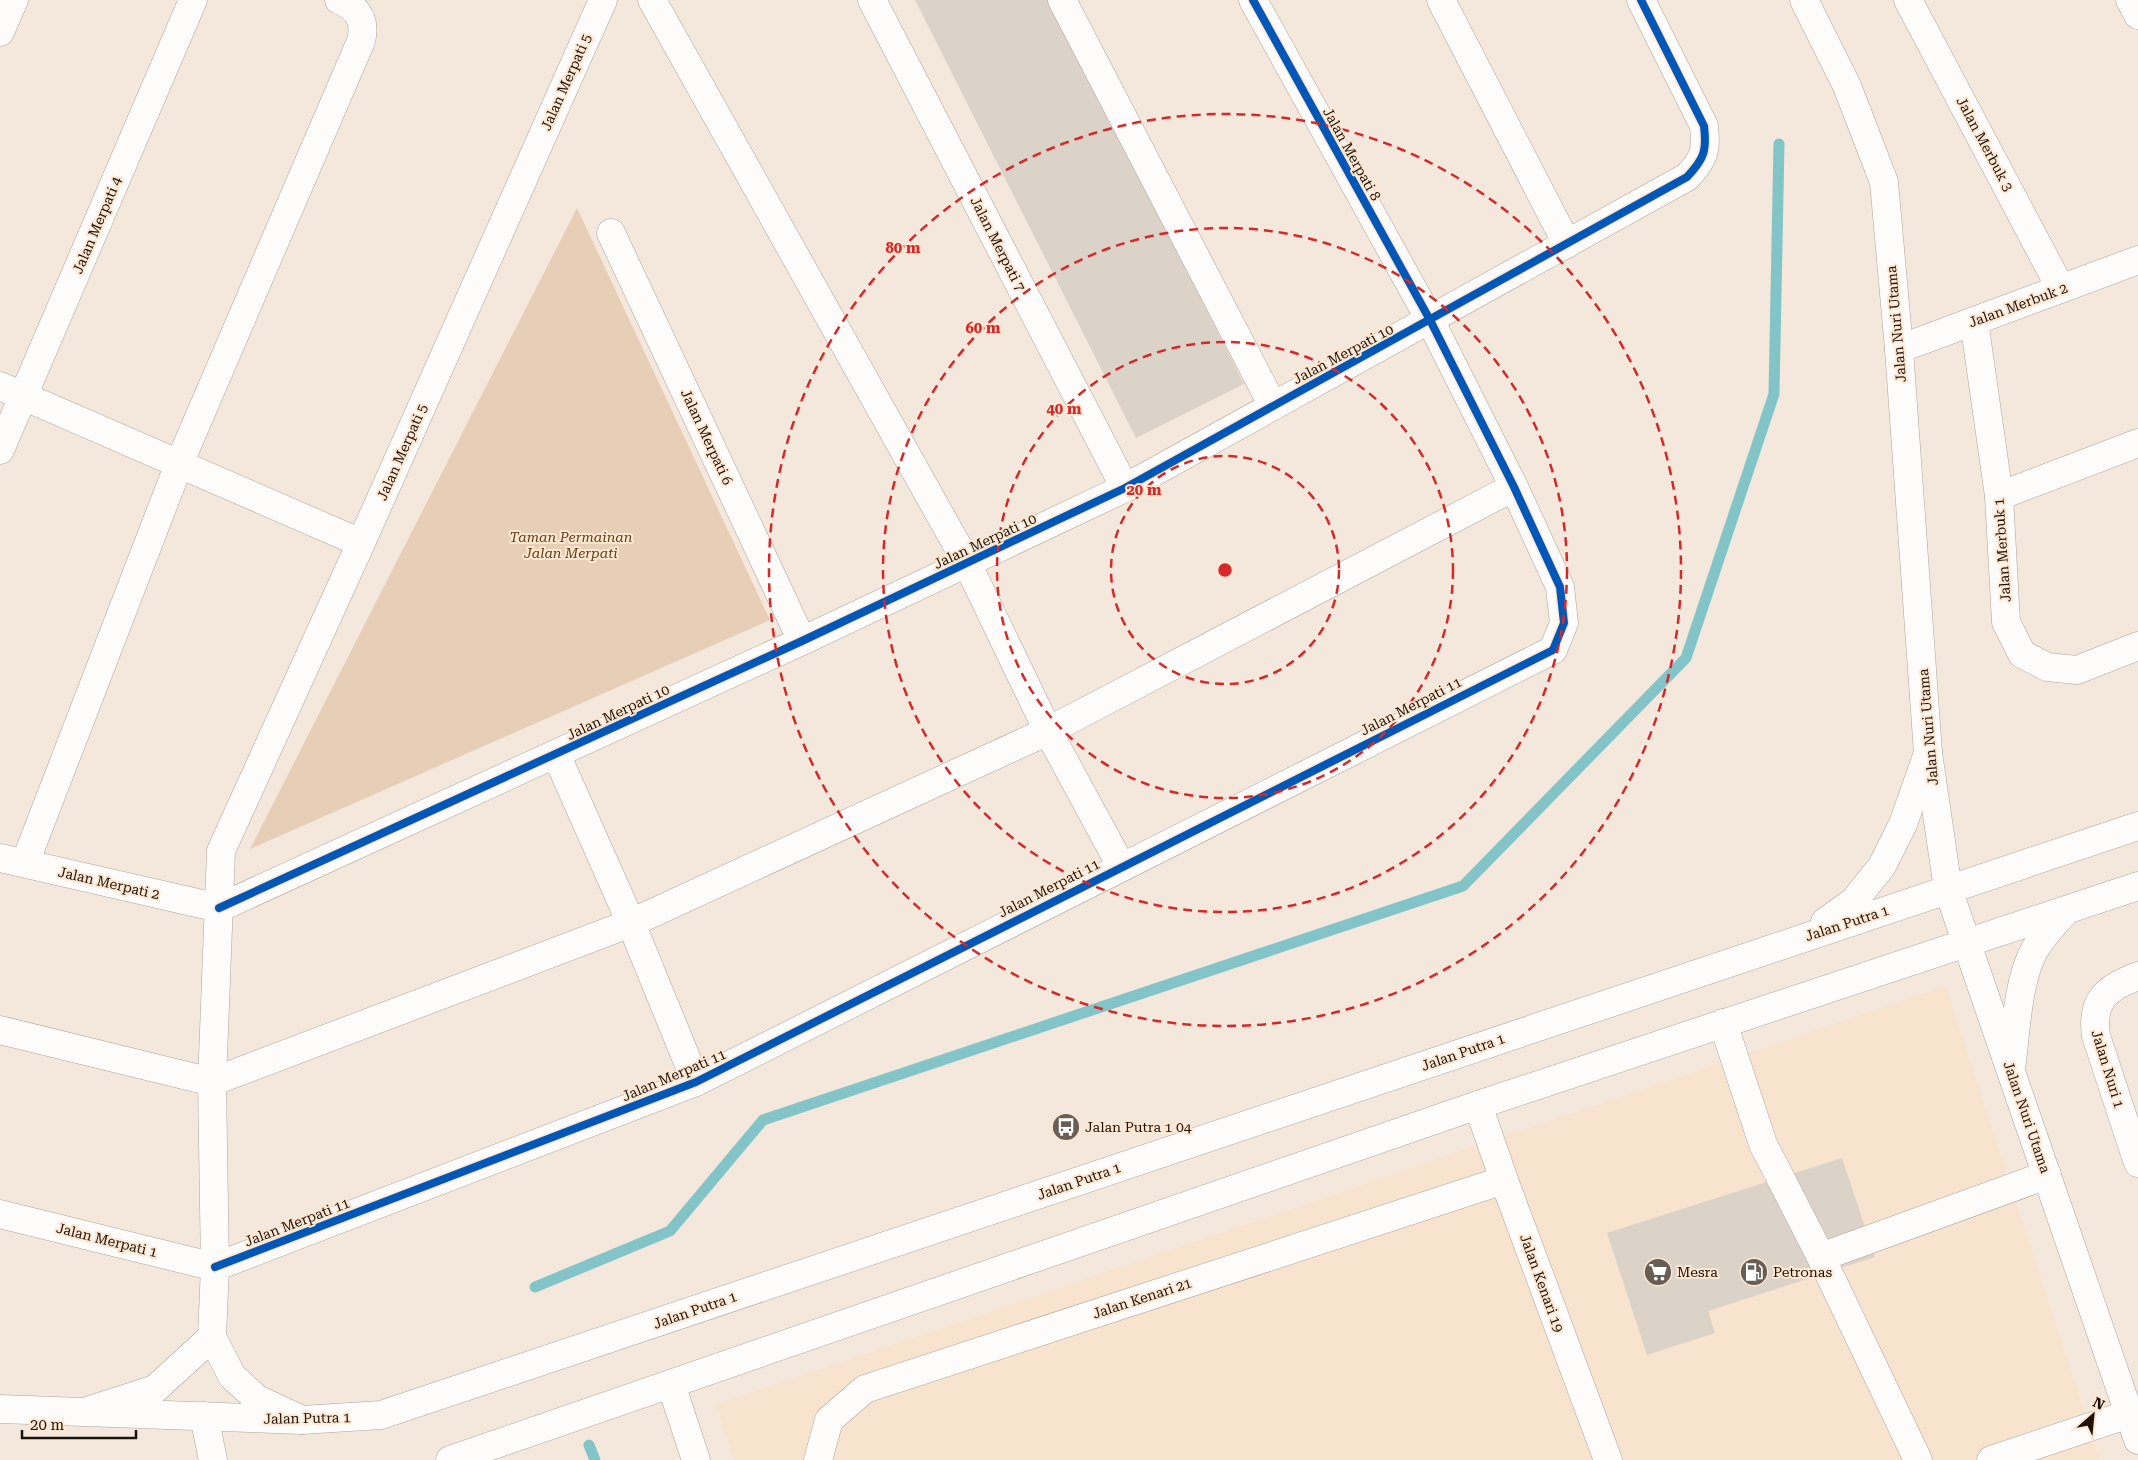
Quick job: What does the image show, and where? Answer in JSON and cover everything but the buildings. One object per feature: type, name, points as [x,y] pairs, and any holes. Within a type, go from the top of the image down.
[{"type":"street","points":[[0,32],[14,0]]},
{"type":"street","name":"Jalan Merpati 4","points":[[0,450],[12,391],[193,0]]},
{"type":"street","points":[[12,861],[361,41],[364,30],[362,19],[356,10],[339,0]]},
{"type":"street","name":"Jalan Merpati 5","points":[[212,1337],[214,1267],[212,1082],[222,851],[362,543],[603,0]]},
{"type":"street","points":[[652,0],[967,563],[1048,730],[1121,866]]},
{"type":"street","name":"Jalan Merpati 7","points":[[872,0],[1125,488]]},
{"type":"street","points":[[1062,0],[1273,406]]},
{"type":"street","name":"Jalan Merpati 8","points":[[1253,0],[1430,320]]},
{"type":"street","points":[[1441,0],[1567,244]]},
{"type":"street","name":"Jalan Merpati 10","points":[[219,908],[802,641],[1125,488],[1687,177],[1700,163],[1706,145],[1704,126],[1641,0]]},
{"type":"street","name":"Jalan Nuri Utama","points":[[1804,0],[1848,86],[1884,182],[1899,349],[1928,753],[1948,889],[2138,1440]]},
{"type":"street","name":"Jalan Merbuk 3","points":[[1908,0],[2061,289]]},
{"type":"street","points":[[2130,0],[2138,15]]},
{"type":"street","name":"Jalan Merpati 6","points":[[611,232],[802,641]]},
{"type":"street","name":"Jalan Merbuk 2","points":[[1899,349],[2138,260]]},
{"type":"street","name":"Jalan Merpati 11","points":[[214,1267],[696,1082],[1552,650],[1564,623],[1560,587],[1514,487],[1430,320]]},
{"type":"street","name":"Jalan Merbuk 1","points":[[1974,321],[1998,496],[2006,622],[2022,654],[2047,667],[2076,670],[2138,646]]},
{"type":"street","points":[[12,391],[362,543]]},
{"type":"street","points":[[1998,496],[2138,442]]},
{"type":"street","points":[[0,1030],[212,1082],[631,923],[1048,730],[1514,487]]},
{"type":"street","points":[[1804,938],[1854,901],[1882,866],[1903,824],[1928,753]]},
{"type":"street","points":[[556,754],[631,923],[696,1082]]},
{"type":"street","name":"Jalan Putra 1","points":[[0,1409],[302,1420],[381,1415],[2138,826]]},
{"type":"street","name":"Jalan Merpati 2","points":[[12,861],[219,908]]},
{"type":"street","points":[[450,1460],[1478,1105],[2138,886]]},
{"type":"street","points":[[2011,1069],[2025,975],[2034,950],[2048,929],[2067,910]]},
{"type":"street","name":"Jalan Nuri 1","points":[[2129,980],[2106,992],[2098,1005],[2094,1021],[2096,1036],[2138,1162]]},
{"type":"street","points":[[1723,1023],[1763,1144],[1821,1257],[1918,1460]]},
{"type":"street","name":"Jalan Kenari 19","points":[[1478,1105],[1608,1460]]},
{"type":"street","points":[[1821,1257],[2047,1175]]},
{"type":"street","name":"Jalan Kenari 21","points":[[818,1460],[829,1420],[865,1389],[1504,1180]]},
{"type":"street","name":"Jalan Merpati 1","points":[[0,1214],[214,1267]]},
{"type":"street","points":[[82,1412],[155,1389],[212,1337],[232,1376],[257,1399],[302,1420]]},
{"type":"street","points":[[670,1384],[696,1460]]},
{"type":"street","points":[[1991,1460],[2040,1452],[2129,1414]]},
{"type":"street","points":[[204,1416],[213,1460]]},
{"type":"shaded area","points":[[1946,986],[2100,1460],[734,1460],[716,1405]]},
{"type":"green space","name":"Taman Permainan Jalan Merpati","points":[[577,208],[770,620],[250,849]]},
{"type":"waterway","points":[[535,1287],[670,1231],[763,1120],[1463,886],[1686,658],[1774,394],[1779,144]]},
{"type":"waterway","points":[[589,1445],[595,1460]]},
{"type":"cycle path","points":[[215,1267],[696,1082],[1553,650],[1564,623],[1560,587],[1514,487],[1430,320],[1253,0]]},
{"type":"cycle path","points":[[219,908],[802,641],[1125,488],[1687,177],[1701,160],[1705,142],[1704,126],[1641,0]]},
{"type":"place","name":"Jalan Putra 1 04","points":[[1066,1127]]},
{"type":"place","name":"Mesra","points":[[1658,1272]]},
{"type":"place","name":"Petronas","points":[[1754,1272]]}]
